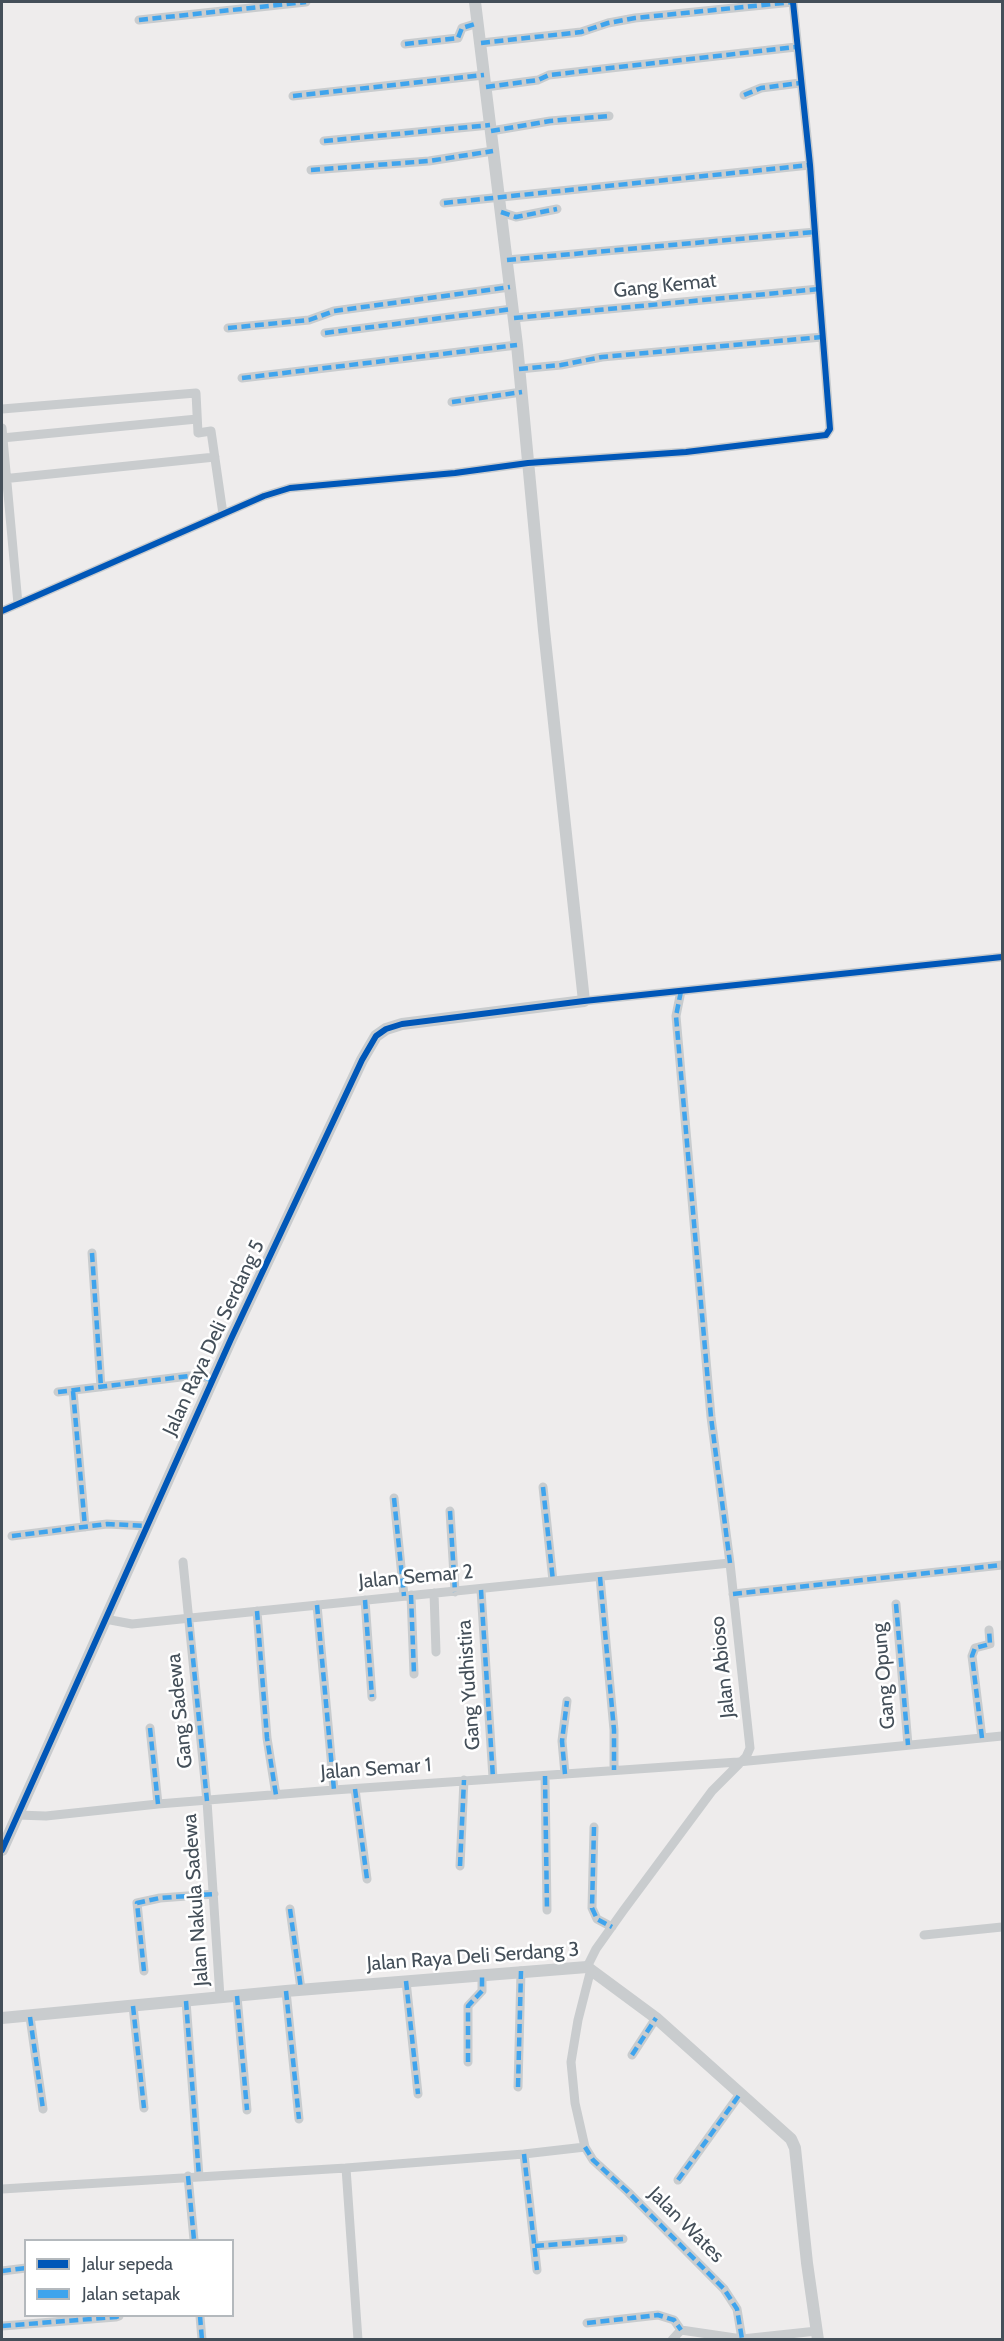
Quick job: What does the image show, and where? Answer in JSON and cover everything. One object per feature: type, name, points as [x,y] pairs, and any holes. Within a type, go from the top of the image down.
[{"type":"street","points":[[195,2],[196,13]]},
{"type":"street","points":[[139,20],[306,2]]},
{"type":"street","points":[[475,2],[517,345],[544,630],[584,1001],[1002,957]]},
{"type":"street","points":[[2,611],[264,496],[290,488],[455,473],[528,463],[686,452],[826,435],[830,429],[810,165],[793,2],[635,18],[608,23],[581,32],[481,43]]},
{"type":"street","points":[[405,44],[456,38],[462,27],[478,23]]},
{"type":"street","points":[[293,96],[485,81],[538,80],[549,75],[796,46]]},
{"type":"street","points":[[744,95],[761,88],[800,82]]},
{"type":"street","points":[[324,141],[609,116]]},
{"type":"street","points":[[311,170],[429,161],[493,151]]},
{"type":"street","points":[[444,203],[810,165]]},
{"type":"street","points":[[501,212],[516,217],[557,209]]},
{"type":"street","points":[[507,260],[815,232]]},
{"type":"street","points":[[228,328],[309,320],[334,311],[510,287]]},
{"type":"street","name":"Gang Kemat","points":[[325,333],[513,314],[819,288]]},
{"type":"street","points":[[519,369],[561,365],[602,357],[822,337]]},
{"type":"street","points":[[242,378],[517,345]]},
{"type":"street","points":[[452,402],[522,392]]},
{"type":"street","points":[[2,409],[196,393],[198,433],[211,431],[223,514]]},
{"type":"street","points":[[2,438],[197,419]]},
{"type":"street","points":[[2,428],[6,522],[18,604]]},
{"type":"street","points":[[4,479],[215,457]]},
{"type":"street","name":"Jalan Abioso","points":[[585,2147],[575,2103],[571,2062],[589,1968],[596,1950],[712,1791],[729,1763],[746,1757],[750,1748],[711,1417],[676,1016],[681,991]]},
{"type":"street","name":"Jalan Raya Deli Serdang 5","points":[[2,1850],[20,1816],[212,1382],[362,1060],[376,1036],[386,1029],[402,1024],[584,1001]]},
{"type":"street","points":[[92,1253],[101,1387]]},
{"type":"street","points":[[58,1392],[195,1375],[203,1376],[212,1382]]},
{"type":"street","points":[[73,1391],[85,1527]]},
{"type":"street","points":[[543,1487],[553,1581]]},
{"type":"street","points":[[394,1498],[408,1595],[414,1674]]},
{"type":"street","points":[[450,1511],[455,1592]]},
{"type":"street","points":[[12,1536],[107,1524],[147,1526]]},
{"type":"street","name":"Gang Sadewa","points":[[183,1562],[207,1801]]},
{"type":"street","name":"Jalan Semar 2","points":[[107,1620],[121,1623],[189,1618],[730,1563]]},
{"type":"street","points":[[733,1594],[1002,1565]]},
{"type":"street","points":[[600,1577],[614,1730],[614,1770]]},
{"type":"street","name":"Gang Yudhistira","points":[[481,1590],[493,1778]]},
{"type":"street","points":[[434,1593],[436,1652]]},
{"type":"street","points":[[365,1600],[372,1697]]},
{"type":"street","name":"Gang Opung","points":[[896,1604],[908,1745]]},
{"type":"street","points":[[317,1605],[334,1790]]},
{"type":"street","points":[[257,1611],[267,1738],[276,1795]]},
{"type":"street","points":[[982,1738],[972,1656],[975,1648],[990,1644],[989,1630]]},
{"type":"street","points":[[565,1774],[562,1741],[567,1701]]},
{"type":"street","points":[[150,1728],[158,1804]]},
{"type":"street","name":"Jalan Semar 1","points":[[20,1816],[46,1816],[158,1804],[464,1780],[729,1763],[1002,1736]]},
{"type":"street","points":[[545,1776],[547,1910]]},
{"type":"street","points":[[460,1866],[464,1780]]},
{"type":"street","points":[[355,1789],[367,1879]]},
{"type":"street","name":"Jalan Nakula Sadewa","points":[[207,1801],[220,1997]]},
{"type":"street","points":[[594,1827],[592,1908],[597,1918],[612,1927]]},
{"type":"street","points":[[144,1971],[137,1903],[160,1898],[214,1894]]},
{"type":"street","points":[[290,1909],[300,1989]]},
{"type":"street","points":[[924,1935],[1002,1927]]},
{"type":"street","name":"Jalan Raya Deli Serdang 3","points":[[2,2018],[286,1990],[521,1971],[589,1968],[656,2018],[793,2143],[818,2335]]},
{"type":"street","points":[[518,2087],[521,1971]]},
{"type":"street","points":[[468,2062],[468,2006],[482,1991],[482,1975]]},
{"type":"street","points":[[406,1981],[418,2094]]},
{"type":"street","points":[[286,1990],[299,2119]]},
{"type":"street","points":[[237,1996],[247,2110]]},
{"type":"street","points":[[186,2001],[199,2176]]},
{"type":"street","points":[[133,2006],[144,2108]]},
{"type":"street","points":[[30,2017],[43,2109]]},
{"type":"street","points":[[632,2055],[656,2018]]},
{"type":"street","points":[[678,2180],[740,2094]]},
{"type":"street","points":[[2,2189],[346,2168],[585,2147]]},
{"type":"street","name":"Jalan Wates","points":[[585,2147],[593,2160],[724,2289],[737,2309],[742,2339]]},
{"type":"street","points":[[524,2154],[537,2270]]},
{"type":"street","points":[[346,2168],[358,2340]]},
{"type":"street","points":[[189,2176],[194,2239]]},
{"type":"street","points":[[535,2247],[623,2239]]},
{"type":"street","points":[[2,2271],[24,2268]]},
{"type":"street","points":[[587,2324],[658,2315],[674,2319],[681,2330],[742,2339],[818,2335]]},
{"type":"street","points":[[2,2326],[118,2317]]},
{"type":"street","points":[[200,2317],[202,2340]]},
{"type":"street","points":[[672,2340],[681,2330]]},
{"type":"marked path","points":[[139,20],[306,2]]},
{"type":"marked path","points":[[481,43],[581,32],[608,23],[635,18],[793,2]]},
{"type":"marked path","points":[[405,44],[458,38],[462,28],[478,23]]},
{"type":"marked path","points":[[486,87],[538,80],[549,75],[796,47]]},
{"type":"marked path","points":[[293,96],[484,75]]},
{"type":"marked path","points":[[744,95],[761,88],[800,83]]},
{"type":"marked path","points":[[491,131],[550,121],[609,116]]},
{"type":"marked path","points":[[324,141],[490,125]]},
{"type":"marked path","points":[[311,170],[429,161],[493,151]]},
{"type":"marked path","points":[[444,203],[810,165]]},
{"type":"marked path","points":[[501,212],[516,217],[557,209]]},
{"type":"marked path","points":[[507,260],[815,232]]},
{"type":"marked path","points":[[228,328],[309,320],[334,311],[510,287]]},
{"type":"marked path","points":[[514,318],[819,289]]},
{"type":"marked path","points":[[325,333],[512,309]]},
{"type":"marked path","points":[[519,369],[561,365],[602,357],[822,337]]},
{"type":"marked path","points":[[242,378],[517,345]]},
{"type":"marked path","points":[[452,402],[522,392]]},
{"type":"marked path","points":[[681,991],[676,1016],[711,1417],[730,1563]]},
{"type":"marked path","points":[[92,1253],[101,1387]]},
{"type":"marked path","points":[[58,1392],[189,1376],[203,1376],[212,1381]]},
{"type":"marked path","points":[[73,1391],[85,1527]]},
{"type":"marked path","points":[[543,1487],[553,1581]]},
{"type":"marked path","points":[[394,1498],[404,1596]]},
{"type":"marked path","points":[[450,1511],[455,1592]]},
{"type":"marked path","points":[[12,1536],[107,1524],[147,1526]]},
{"type":"marked path","points":[[733,1594],[1002,1565]]},
{"type":"marked path","points":[[600,1577],[614,1730],[614,1770]]},
{"type":"marked path","points":[[481,1590],[493,1778]]},
{"type":"marked path","points":[[411,1595],[414,1674]]},
{"type":"marked path","points":[[365,1600],[372,1697]]},
{"type":"marked path","points":[[896,1604],[908,1745]]},
{"type":"marked path","points":[[317,1605],[334,1790]]},
{"type":"marked path","points":[[257,1611],[267,1738],[276,1795]]},
{"type":"marked path","points":[[189,1618],[207,1801]]},
{"type":"marked path","points":[[982,1738],[972,1656],[975,1648],[990,1644],[989,1630]]},
{"type":"marked path","points":[[565,1774],[562,1741],[567,1701]]},
{"type":"marked path","points":[[150,1728],[158,1804]]},
{"type":"marked path","points":[[545,1776],[547,1910]]},
{"type":"marked path","points":[[460,1866],[464,1780]]},
{"type":"marked path","points":[[355,1789],[367,1879]]},
{"type":"marked path","points":[[594,1827],[592,1908],[597,1919],[612,1927]]},
{"type":"marked path","points":[[144,1971],[137,1903],[160,1898],[214,1894]]},
{"type":"marked path","points":[[290,1909],[301,1989]]},
{"type":"marked path","points":[[518,2087],[521,1971]]},
{"type":"marked path","points":[[468,2062],[468,2006],[482,1991],[482,1975]]},
{"type":"marked path","points":[[406,1981],[418,2094]]},
{"type":"marked path","points":[[286,1991],[299,2119]]},
{"type":"marked path","points":[[237,1996],[247,2110]]},
{"type":"marked path","points":[[186,2001],[199,2176]]},
{"type":"marked path","points":[[133,2006],[144,2108]]},
{"type":"marked path","points":[[30,2017],[43,2109]]},
{"type":"marked path","points":[[632,2055],[656,2018]]},
{"type":"marked path","points":[[678,2180],[740,2094]]},
{"type":"marked path","points":[[585,2147],[593,2160],[724,2289],[737,2309],[742,2339]]},
{"type":"marked path","points":[[524,2154],[537,2270]]},
{"type":"marked path","points":[[188,2176],[194,2239]]},
{"type":"marked path","points":[[535,2246],[623,2239]]},
{"type":"marked path","points":[[2,2271],[24,2268]]},
{"type":"marked path","points":[[587,2323],[658,2315],[674,2320],[681,2330]]},
{"type":"marked path","points":[[2,2326],[116,2317]]},
{"type":"marked path","points":[[200,2317],[202,2340]]},
{"type":"cycle path","points":[[2,611],[264,496],[290,488],[455,473],[528,463],[686,452],[826,435],[830,429],[810,165],[793,2]]},
{"type":"cycle path","points":[[2,1850],[231,1339],[362,1060],[376,1036],[386,1029],[402,1024],[584,1001],[1002,957]]}]
